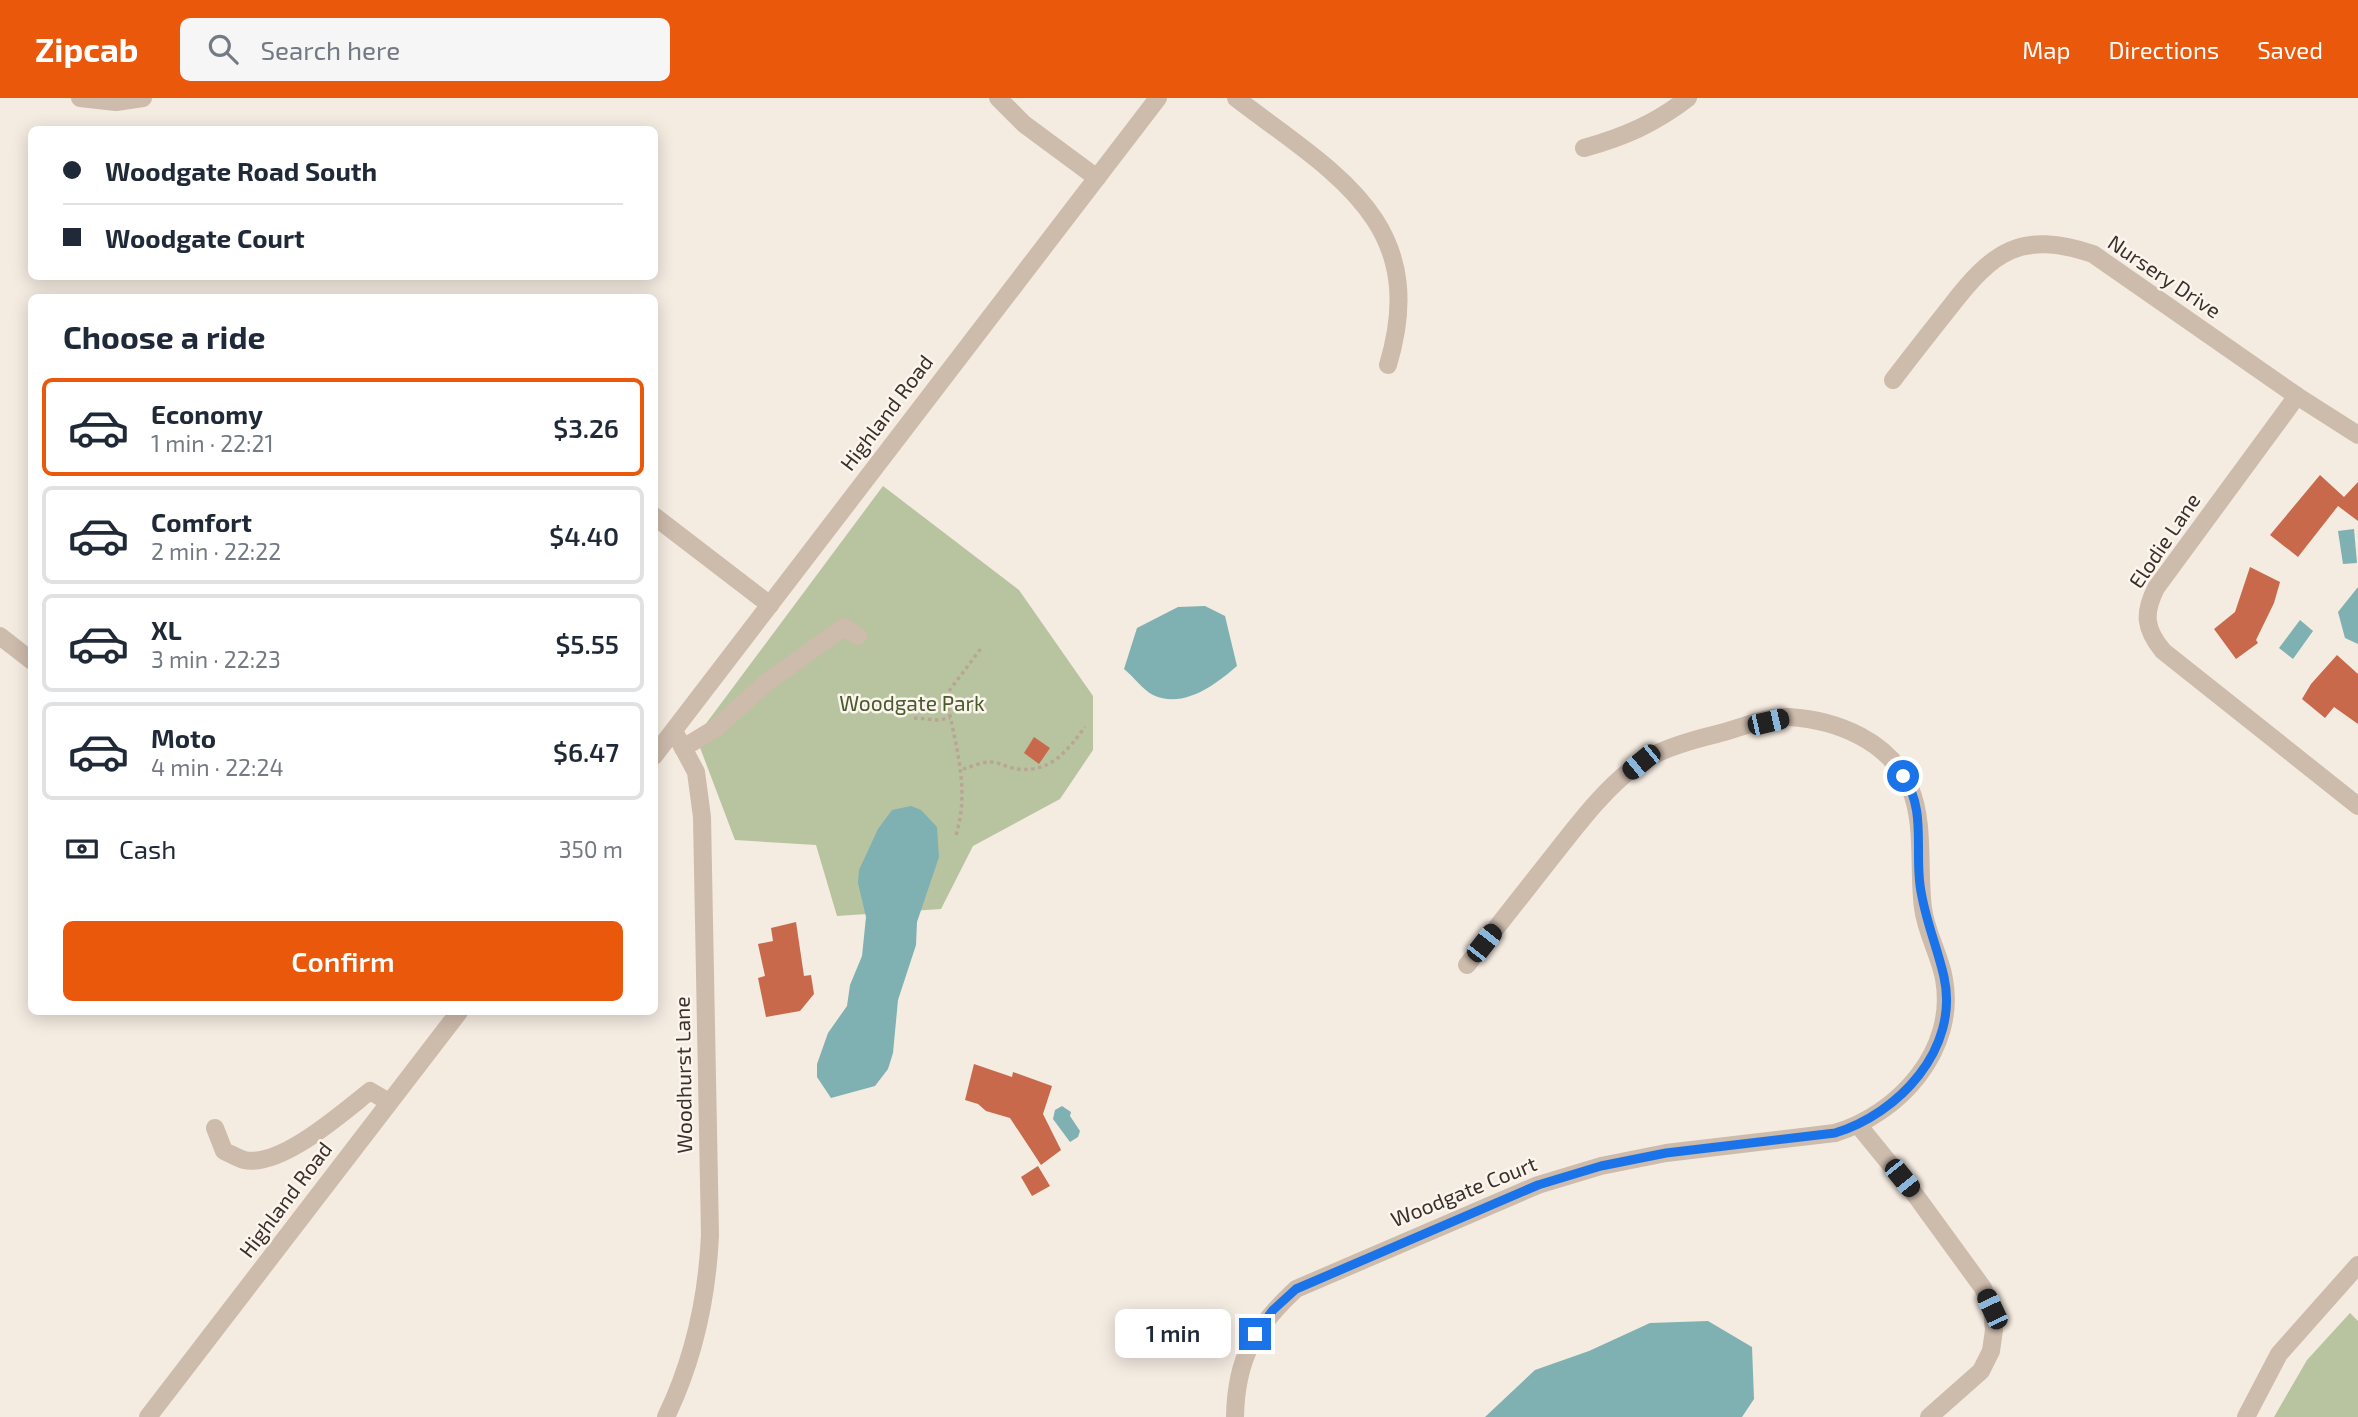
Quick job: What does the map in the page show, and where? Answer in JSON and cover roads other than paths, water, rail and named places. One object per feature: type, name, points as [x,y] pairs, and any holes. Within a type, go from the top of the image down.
[{"type":"street","points":[[80,98],[116,102],[143,98]]},
{"type":"street","points":[[998,98],[1024,124],[1097,178]]},
{"type":"street","name":"Highland Road","points":[[658,751],[1158,98]]},
{"type":"street","points":[[1237,98],[1361,197],[1381,227],[1394,260],[1400,296],[1398,331],[1388,365]]},
{"type":"street","points":[[1584,148],[1619,139],[1662,119],[1688,98]]},
{"type":"street","name":"Nursery Drive","points":[[1893,380],[1971,280],[1991,260],[2017,248],[2039,244],[2067,246],[2092,254],[2358,435]]},
{"type":"street","name":"Elodie Lane","points":[[2297,396],[2156,588],[2148,604],[2146,621],[2152,638],[2163,652],[2358,806]]},
{"type":"street","points":[[658,519],[770,605]]},
{"type":"street","points":[[683,748],[716,729],[766,683],[844,627],[858,636]]},
{"type":"street","points":[[0,636],[28,658]]},
{"type":"street","name":"Woodgate Court","points":[[1234,1417],[1235,1391],[1242,1363],[1255,1334],[1273,1310],[1296,1289],[1538,1185],[1601,1166],[1666,1153],[1835,1133],[1859,1126],[1891,1105],[1916,1079],[1932,1056],[1942,1031],[1946,1005],[1944,978],[1924,914],[1918,874],[1916,802],[1909,784],[1891,757],[1847,728],[1787,717],[1693,740],[1641,762],[1604,791],[1467,965]]},
{"type":"street","name":"Woodhurst Lane","points":[[666,1417],[681,1386],[696,1337],[707,1288],[710,1235],[702,817],[696,772],[674,731]]},
{"type":"street","name":"Highland Road","points":[[148,1417],[457,1015]]},
{"type":"street","points":[[215,1128],[224,1151],[246,1161],[275,1155],[306,1141],[370,1091],[389,1102]]},
{"type":"street","points":[[1859,1126],[1916,1196],[1983,1289],[1992,1309],[1994,1330],[1991,1351],[1981,1371],[1929,1417]]},
{"type":"street","points":[[2246,1417],[2279,1354],[2358,1265]]},
{"type":"water","points":[[2354,529],[2357,563],[2343,564],[2338,531]]},
{"type":"water","points":[[2358,587],[2358,644],[2345,638],[2338,612]]},
{"type":"water","points":[[1205,606],[1225,616],[1237,666],[1219,681],[1187,697],[1165,699],[1149,693],[1124,669],[1137,628],[1178,607]]},
{"type":"water","points":[[2300,620],[2313,631],[2293,659],[2279,648]]},
{"type":"water","points":[[911,806],[921,810],[937,827],[939,857],[917,922],[916,945],[898,1000],[893,1053],[888,1069],[875,1086],[831,1098],[817,1077],[817,1064],[828,1033],[847,1006],[850,985],[862,956],[866,917],[858,883],[859,870],[878,829],[892,810]]},
{"type":"water","points":[[1062,1106],[1071,1112],[1070,1116],[1080,1131],[1078,1137],[1070,1142],[1053,1119],[1055,1110]]},
{"type":"water","points":[[1708,1321],[1752,1347],[1754,1399],[1742,1417],[1485,1417],[1535,1370],[1589,1351],[1650,1323]]},
{"type":"park label","name":"Woodgate Park","points":[[912,704]]}]
